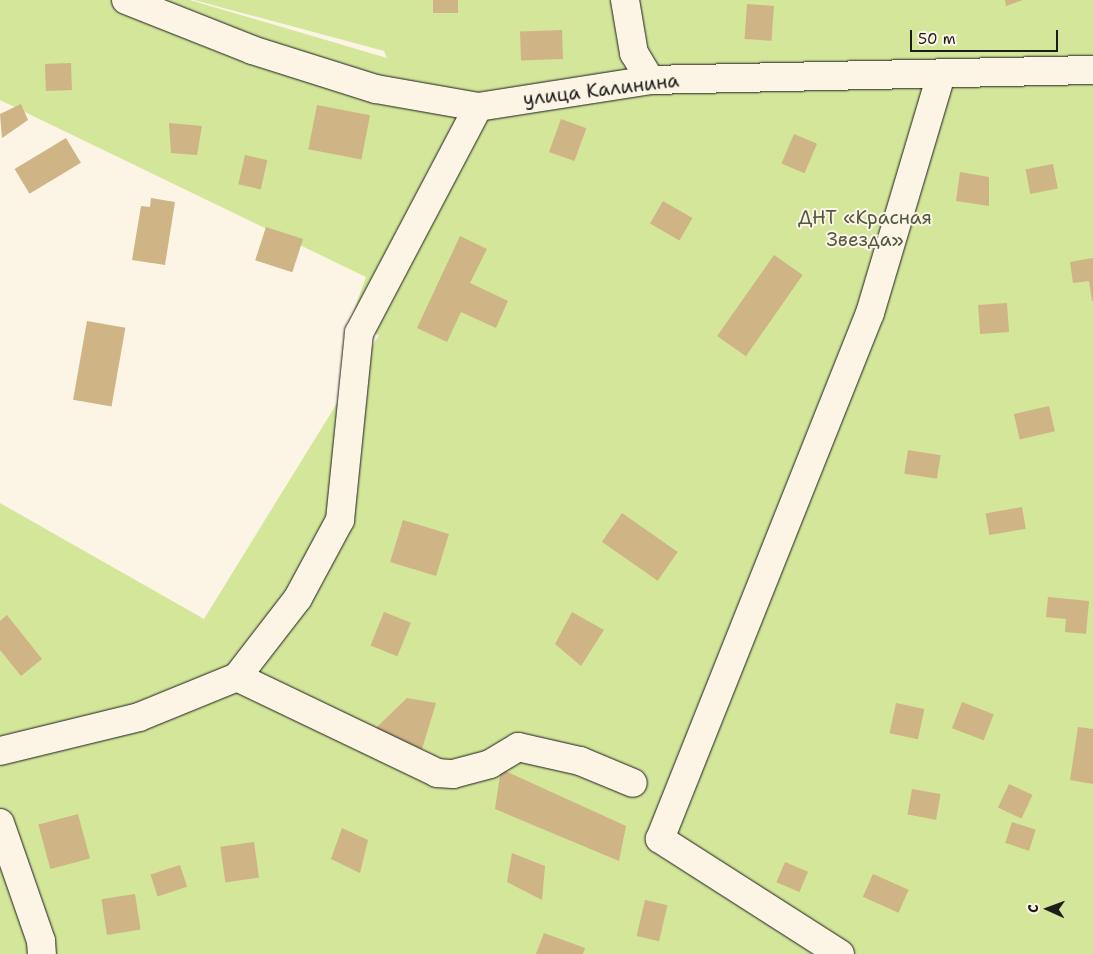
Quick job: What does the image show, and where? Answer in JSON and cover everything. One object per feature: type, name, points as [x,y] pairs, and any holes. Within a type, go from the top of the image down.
[{"type":"street","name":"улица Калинина","points":[[126,0],[252,50],[376,89],[478,107],[650,80],[942,75],[1093,70]]},
{"type":"street","points":[[625,0],[634,53],[650,80]]},
{"type":"street","points":[[840,954],[660,839],[870,313],[942,75]]},
{"type":"street","points":[[0,751],[139,717],[237,678],[298,598],[340,520],[359,333],[478,107]]},
{"type":"street","points":[[237,678],[437,773],[453,774],[490,764],[518,747],[580,760],[633,783]]},
{"type":"street","points":[[0,822],[41,941],[42,954]]},
{"type":"green space","name":"ДНТ «Красная Звезда»","points":[[0,0],[190,0],[387,58],[384,51],[194,0],[1093,0],[1093,954],[0,954],[0,503],[204,619],[379,335],[348,327],[366,277],[0,100]]},
{"type":"building","points":[[433,0],[458,0],[458,13],[433,13]]},
{"type":"building","points":[[1005,0],[1023,0],[1006,6]]},
{"type":"building","points":[[747,4],[774,6],[771,41],[745,39]]},
{"type":"building","points":[[562,30],[563,59],[521,60],[520,31]]},
{"type":"building","points":[[71,63],[72,90],[46,91],[45,64]]},
{"type":"building","points":[[21,104],[28,120],[2,138],[0,114]]},
{"type":"building","points":[[317,105],[370,115],[361,159],[308,149]]},
{"type":"building","points":[[561,119],[586,128],[574,161],[549,152]]},
{"type":"building","points":[[169,123],[202,126],[197,155],[171,153]]},
{"type":"building","points":[[794,134],[817,144],[805,173],[781,163]]},
{"type":"building","points":[[66,138],[81,163],[30,194],[15,169]]},
{"type":"building","points":[[245,155],[267,160],[261,189],[238,184]]},
{"type":"building","points":[[1053,164],[1058,189],[1030,194],[1026,169]]},
{"type":"building","points":[[960,172],[989,177],[989,206],[956,201]]},
{"type":"building","points":[[151,198],[175,202],[165,265],[132,260],[141,206],[150,207]]},
{"type":"building","points":[[663,201],[692,218],[679,241],[650,224]]},
{"type":"building","points":[[266,227],[303,239],[292,272],[255,260]]},
{"type":"building","points":[[460,236],[487,249],[470,283],[508,301],[496,328],[461,312],[447,342],[417,328]]},
{"type":"building","points":[[774,255],[803,275],[746,356],[717,336]]},
{"type":"building","points":[[1093,258],[1092,301],[1089,281],[1073,283],[1070,262]]},
{"type":"building","points":[[1007,303],[1009,332],[980,334],[978,305]]},
{"type":"building","points":[[87,321],[125,328],[112,407],[73,400]]},
{"type":"building","points":[[1049,406],[1055,431],[1020,439],[1014,414]]},
{"type":"building","points":[[908,450],[941,455],[937,479],[904,474]]},
{"type":"building","points":[[1022,507],[1026,529],[989,535],[986,513]]},
{"type":"building","points":[[622,513],[678,552],[658,581],[602,542]]},
{"type":"building","points":[[403,520],[449,534],[436,576],[390,562]]},
{"type":"building","points":[[1048,597],[1089,601],[1086,634],[1065,632],[1066,619],[1046,617]]},
{"type":"building","points":[[384,612],[411,623],[397,656],[371,645]]},
{"type":"building","points":[[572,612],[604,630],[581,666],[555,644]]},
{"type":"building","points":[[7,615],[42,659],[21,676],[0,650],[0,621]]},
{"type":"building","points":[[407,698],[436,703],[422,749],[376,728]]},
{"type":"building","points":[[962,702],[994,714],[984,740],[952,728]]},
{"type":"building","points":[[896,703],[924,709],[918,739],[890,733]]},
{"type":"building","points":[[1078,727],[1093,729],[1093,784],[1070,780]]},
{"type":"building","points":[[501,769],[626,826],[619,861],[495,809]]},
{"type":"building","points":[[1009,784],[1033,795],[1022,819],[998,808]]},
{"type":"building","points":[[912,789],[941,794],[936,820],[907,815]]},
{"type":"building","points":[[78,814],[90,858],[50,869],[38,825]]},
{"type":"building","points":[[1012,822],[1036,830],[1029,851],[1005,843]]},
{"type":"building","points":[[342,828],[368,840],[360,873],[331,859]]},
{"type":"building","points":[[254,842],[259,878],[225,882],[220,847]]},
{"type":"building","points":[[512,853],[545,866],[542,900],[507,882]]},
{"type":"building","points":[[785,862],[808,872],[799,892],[776,882]]},
{"type":"building","points":[[180,865],[187,887],[158,896],[151,875]]},
{"type":"building","points":[[873,874],[909,890],[898,913],[863,897]]},
{"type":"building","points":[[135,894],[141,930],[107,935],[101,899]]},
{"type":"building","points":[[645,900],[667,905],[659,941],[637,936]]},
{"type":"building","points":[[544,933],[585,948],[583,954],[536,954]]}]
